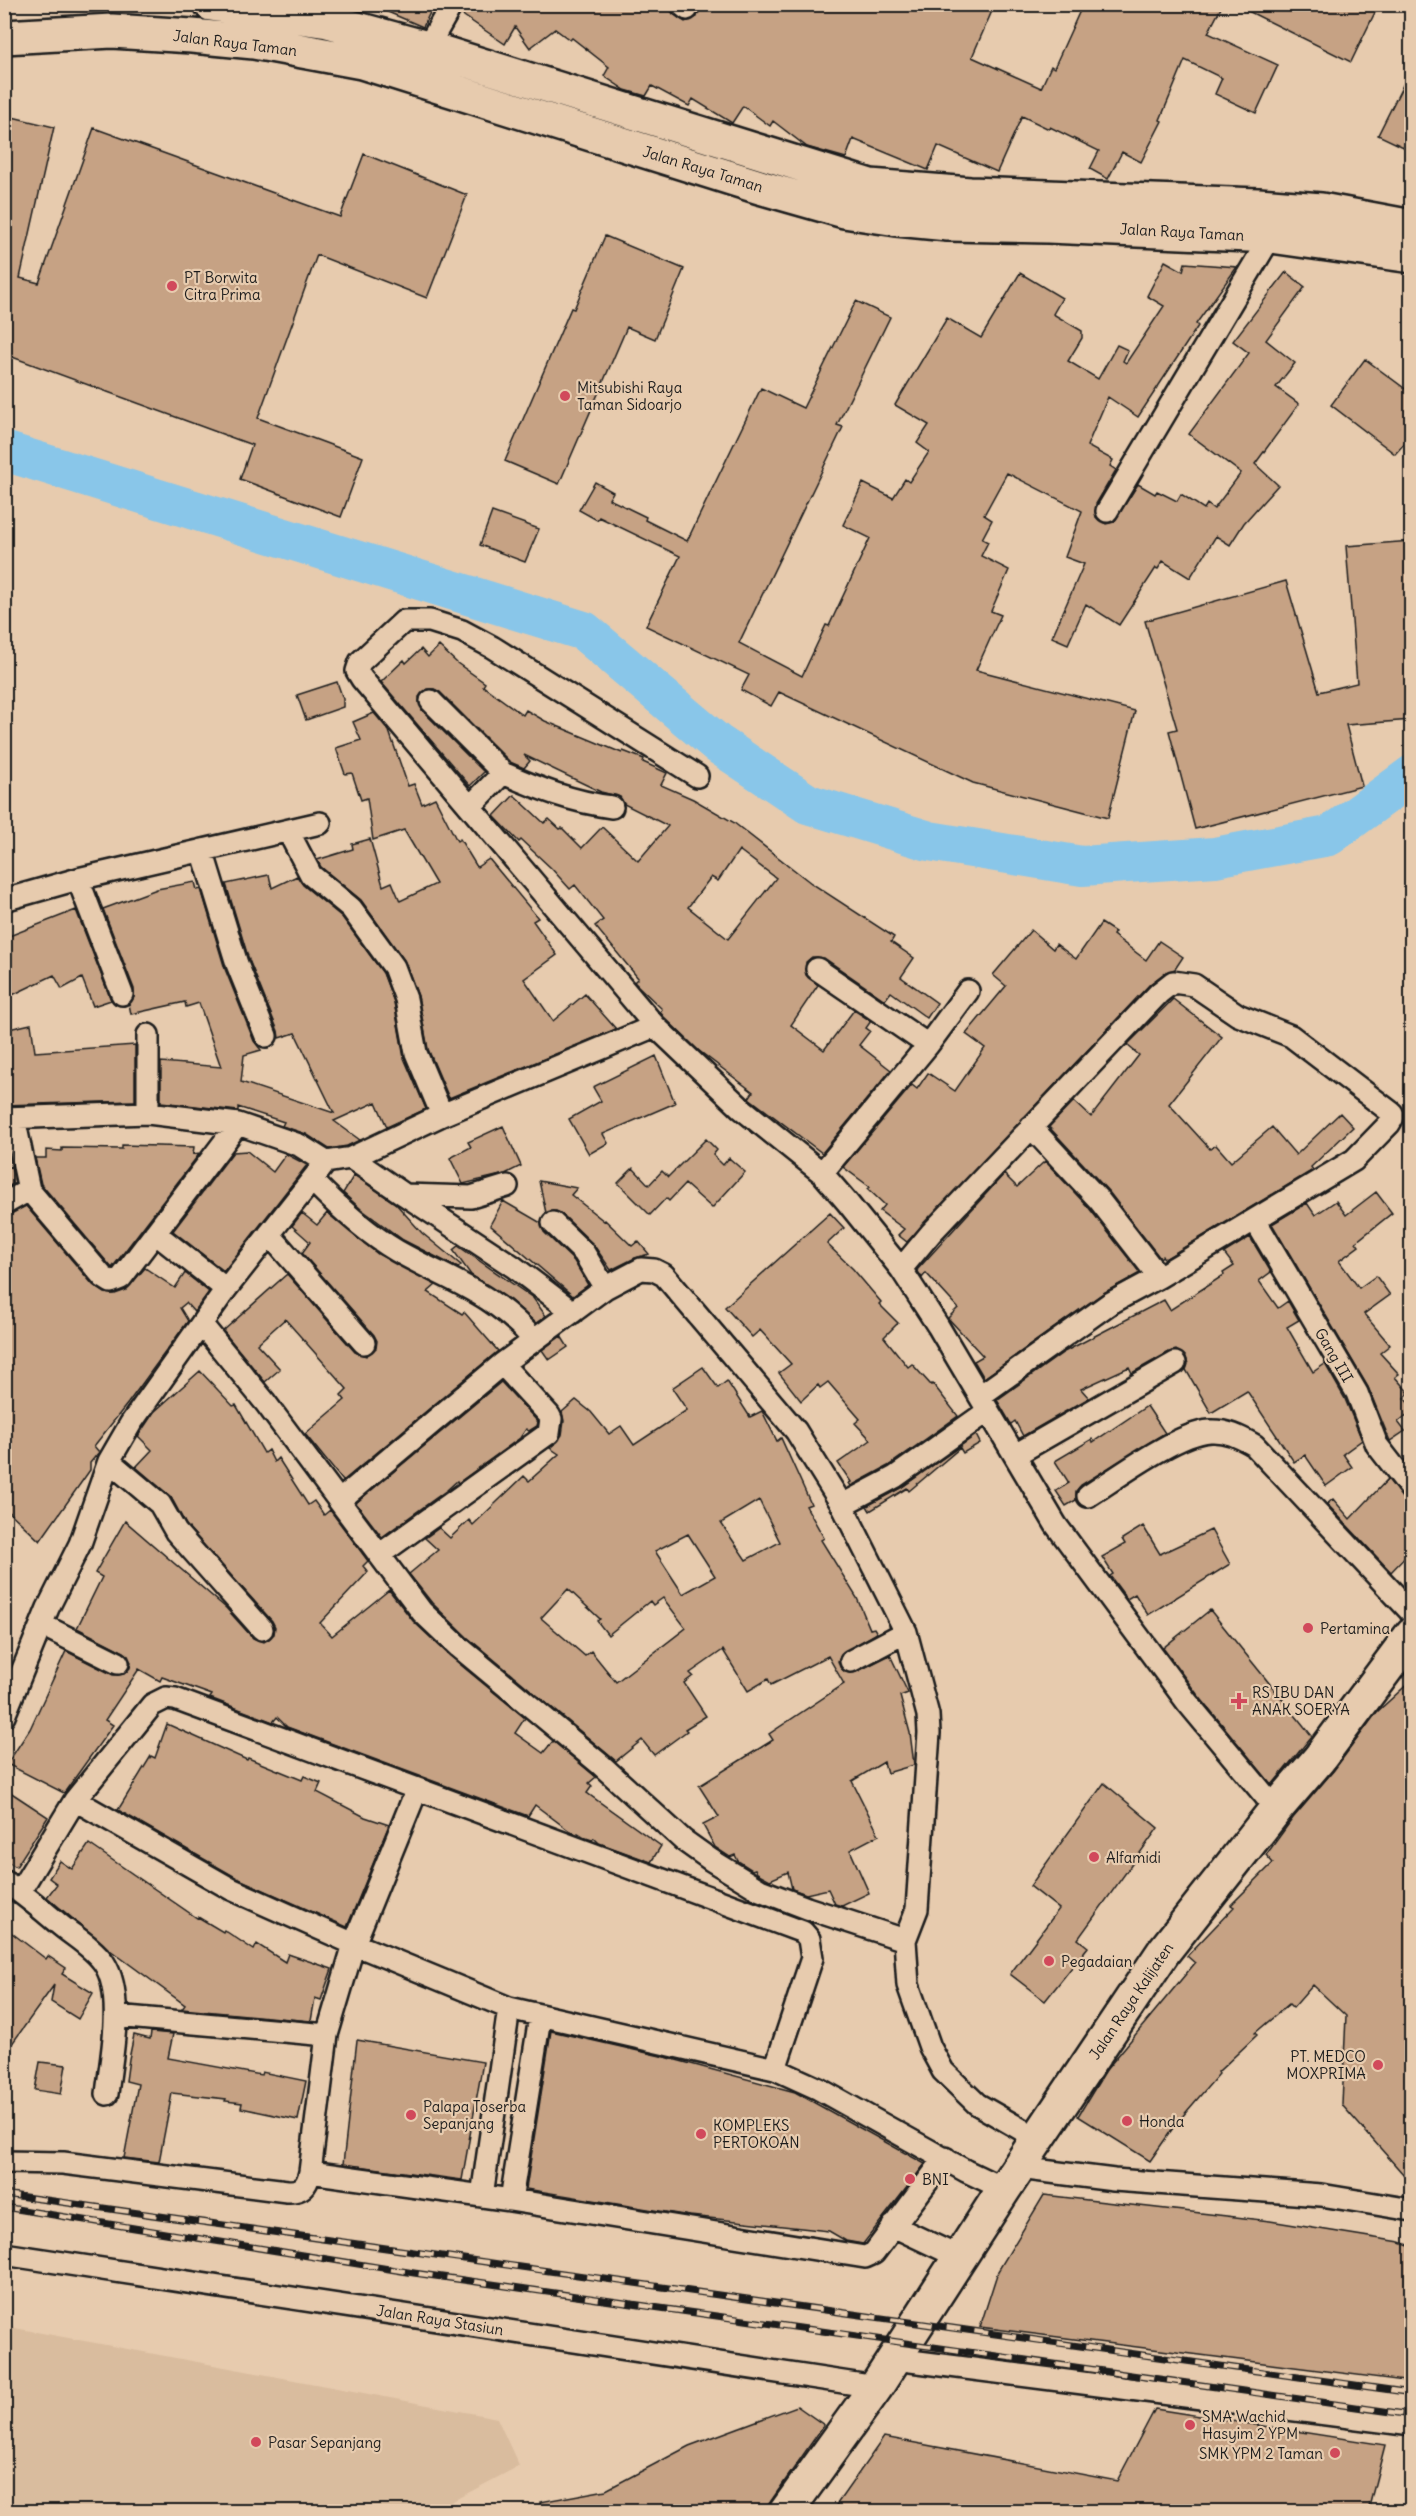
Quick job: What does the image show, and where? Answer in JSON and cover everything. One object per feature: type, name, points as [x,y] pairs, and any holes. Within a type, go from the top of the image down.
[{"type":"main road","name":"Jalan Raya Taman","points":[[211,4],[332,13],[427,48],[870,186],[981,195],[1258,205],[1321,210],[1412,226]]},
{"type":"main road","name":"Jalan Raya Taman","points":[[4,37],[112,31],[192,36],[254,42],[351,60],[763,188],[844,211],[876,216],[948,224],[1271,236],[1412,256]]},
{"type":"main road","name":"Jalan Raya Kalijaten","points":[[786,2511],[895,2359],[1164,1951],[1276,1809],[1319,1759],[1412,1634]]},
{"type":"street","points":[[427,48],[452,4]]},
{"type":"street","points":[[1107,511],[1271,236]]},
{"type":"street","points":[[697,776],[492,646],[462,631],[430,621],[404,621],[360,662],[357,670],[655,1026],[734,1101],[822,1173],[901,1269],[1056,1525],[1154,1659],[1276,1809]]},
{"type":"street","points":[[431,701],[503,773],[581,803],[612,807]]},
{"type":"street","points":[[471,806],[503,773]]},
{"type":"street","points":[[4,900],[78,879],[321,823]]},
{"type":"street","points":[[288,831],[311,875],[351,908],[394,967],[406,999],[416,1053],[442,1115]]},
{"type":"street","points":[[202,850],[237,964],[266,1036]]},
{"type":"street","points":[[78,879],[122,994]]},
{"type":"street","points":[[817,969],[928,1045]]},
{"type":"street","points":[[844,1504],[895,1477],[1100,1310],[1360,1156],[1389,1124],[1392,1113],[1291,1035],[1238,1015],[1194,985],[1173,982],[931,1233],[901,1269]]},
{"type":"street","points":[[822,1173],[928,1045],[968,990]]},
{"type":"street","points":[[6,1709],[80,1544],[109,1461],[131,1423],[226,1289],[314,1181],[326,1162],[358,1154],[442,1115],[655,1026]]},
{"type":"street","points":[[148,1035],[148,1113]]},
{"type":"street","points":[[238,1124],[121,1278],[111,1282],[107,1281],[29,1190],[9,1118],[148,1113],[238,1124],[299,1145],[326,1162]]},
{"type":"street","points":[[1032,1128],[1099,1200],[1159,1277]]},
{"type":"street","points":[[358,1154],[405,1195],[514,1267],[573,1312]]},
{"type":"street","points":[[314,1181],[340,1209],[370,1234],[495,1302],[517,1320],[534,1340]]},
{"type":"street","points":[[405,1195],[471,1197],[507,1186]]},
{"type":"street","points":[[4,1204],[29,1190]]},
{"type":"street","name":"Gang III","points":[[1255,1220],[1357,1393],[1377,1445],[1412,1490]]},
{"type":"street","points":[[553,1223],[584,1253],[605,1288]]},
{"type":"street","points":[[155,1233],[226,1289]]},
{"type":"street","points":[[269,1234],[364,1343]]},
{"type":"street","points":[[339,1502],[502,1364],[605,1288],[641,1269],[654,1270],[664,1275],[796,1431],[844,1504],[906,1632],[928,1715],[929,1733],[917,1909],[905,1940],[908,1984],[930,2047],[943,2071],[977,2104],[1038,2139]]},
{"type":"street","points":[[202,1325],[265,1402],[434,1625],[600,1764],[683,1840],[760,1890],[905,1940]]},
{"type":"street","points":[[1015,1455],[1175,1363]]},
{"type":"street","points":[[379,1555],[549,1433],[551,1419],[549,1414],[502,1364]]},
{"type":"street","points":[[1088,1496],[1184,1437],[1211,1431],[1237,1435],[1254,1444],[1412,1613]]},
{"type":"street","points":[[109,1461],[160,1504],[176,1532],[262,1629]]},
{"type":"street","points":[[42,1625],[118,1664]]},
{"type":"street","points":[[851,1662],[906,1632]]},
{"type":"street","points":[[107,2094],[116,2016],[111,1980],[104,1964],[92,1950],[12,1886],[75,1800],[152,1705],[166,1698],[175,1699],[803,1932],[809,1939],[812,1958],[775,2069]]},
{"type":"street","points":[[4,2162],[63,2163],[293,2191],[300,2191],[305,2187],[310,2172],[327,2035],[354,1944],[417,1789]]},
{"type":"street","points":[[75,1800],[231,1889],[354,1944],[509,2008],[540,2017],[775,2069],[838,2099],[966,2171],[1012,2179],[1114,2180],[1320,2195],[1412,2210]]},
{"type":"street","points":[[482,2196],[509,2008]]},
{"type":"street","points":[[116,2016],[327,2035]]},
{"type":"street","points":[[511,2200],[540,2017]]},
{"type":"street","points":[[310,2172],[511,2200],[865,2257],[874,2253],[945,2158]]},
{"type":"street","points":[[893,2226],[961,2259]]},
{"type":"street","name":"Jalan Raya Stasiun","points":[[4,2254],[876,2387]]},
{"type":"street","points":[[895,2359],[1412,2425]]},
{"type":"shaded area","name":"Pasar Sepanjang","points":[[4,2326],[497,2418],[519,2466],[434,2511],[5,2511]]},
{"type":"building","points":[[369,4],[434,4],[423,27]]},
{"type":"building","points":[[465,4],[669,4],[673,14],[685,22],[697,17],[699,4],[995,4],[972,57],[1041,88],[1051,66],[1054,68],[1083,4],[1223,4],[1208,33],[1278,65],[1256,113],[1215,94],[1222,78],[1185,60],[1160,120],[1162,121],[1141,162],[1122,152],[1108,179],[1090,169],[1099,151],[1022,116],[997,172],[938,146],[928,170],[853,139],[846,158],[807,147],[773,121],[770,126],[743,106],[732,123],[693,99],[689,106],[652,86],[646,96],[625,90],[604,76],[609,67],[572,38],[570,40],[555,29],[530,48],[515,27],[505,44],[461,14]]},
{"type":"building","points":[[1234,4],[1379,4],[1351,62]]},
{"type":"building","points":[[1412,67],[1412,151],[1378,135]]},
{"type":"building","name":"PT Borwita Citra Prima","points":[[8,116],[54,127],[20,278],[39,283],[94,128],[340,217],[364,154],[467,195],[427,298],[317,255],[258,418],[363,457],[341,517],[240,479],[252,445],[4,354],[4,130]]},
{"type":"building","points":[[605,236],[684,269],[655,339],[627,327],[559,484],[505,461],[571,308],[574,309]]},
{"type":"building","points":[[1165,261],[1183,271],[1185,263],[1237,267],[1196,324],[1198,326],[1138,417],[1108,397],[1087,446],[1113,460],[1110,466],[1116,470],[1096,504],[1096,517],[1106,524],[1114,522],[1138,484],[1155,494],[1157,491],[1177,501],[1181,494],[1204,509],[1207,504],[1214,509],[1241,473],[1189,434],[1249,353],[1233,341],[1286,272],[1305,287],[1266,340],[1295,363],[1276,387],[1299,404],[1255,464],[1278,485],[1244,523],[1230,545],[1216,536],[1190,578],[1163,561],[1158,569],[1156,568],[1119,625],[1086,604],[1068,644],[1052,637],[1084,564],[1065,557],[1082,511],[1007,473],[984,515],[992,520],[982,539],[988,542],[981,556],[1009,570],[991,611],[1001,615],[976,670],[1135,711],[1108,818],[973,783],[779,692],[771,706],[741,690],[749,675],[646,626],[680,556],[599,517],[597,520],[579,510],[595,482],[613,492],[609,499],[687,541],[761,388],[803,408],[856,301],[890,317],[837,425],[843,427],[739,643],[802,676],[826,625],[829,626],[870,538],[843,525],[863,483],[893,498],[905,479],[909,482],[929,452],[917,443],[929,425],[895,405],[947,318],[981,338],[1020,273],[1062,298],[1053,314],[1082,331],[1082,338],[1068,361],[1098,379],[1117,345],[1128,350],[1123,361],[1126,363],[1164,306],[1147,296]]},
{"type":"building","points":[[1365,359],[1412,394],[1412,435],[1395,454],[1331,405]]},
{"type":"building","points":[[492,512],[539,529],[525,562],[480,545]]},
{"type":"building","points":[[1412,541],[1412,720],[1346,725],[1362,786],[1195,829],[1169,731],[1177,729],[1145,621],[1286,581],[1319,692],[1357,683],[1346,546]]},
{"type":"building","points":[[439,646],[457,663],[485,683],[483,686],[523,715],[526,710],[545,721],[622,753],[623,751],[644,759],[643,762],[667,773],[661,785],[693,799],[733,822],[811,883],[894,937],[891,942],[914,958],[901,977],[937,1003],[927,1018],[891,992],[885,1000],[824,958],[812,957],[806,962],[806,975],[818,985],[791,1025],[824,1050],[854,1010],[871,1021],[866,1028],[870,1031],[859,1045],[891,1070],[822,1153],[749,1098],[753,1092],[698,1050],[664,1017],[660,1012],[662,1009],[634,982],[638,978],[595,926],[603,920],[575,885],[570,889],[551,868],[521,840],[519,842],[494,816],[514,795],[544,823],[549,819],[560,829],[562,828],[582,848],[602,827],[638,861],[668,826],[624,804],[620,797],[601,792],[524,755],[530,761],[524,768],[510,762],[440,692],[427,689],[419,697],[422,710],[484,772],[470,786],[381,682],[404,660],[406,663],[421,649],[428,657]],"holes":[[[739,850],[776,878],[728,939],[688,907],[711,877],[718,881]]]},
{"type":"building","points":[[337,682],[343,699],[343,707],[306,720],[297,695]]},
{"type":"building","points":[[374,713],[389,731],[408,786],[414,784],[422,804],[435,798],[457,841],[460,839],[477,867],[489,859],[538,918],[533,921],[557,955],[524,979],[553,1021],[585,994],[616,1029],[449,1098],[428,1049],[418,996],[404,960],[361,900],[321,867],[317,860],[353,849],[352,844],[370,839],[383,886],[392,882],[400,901],[436,884],[404,830],[373,840],[367,798],[361,800],[352,773],[345,774],[336,748],[361,740],[353,722]]},
{"type":"building","points":[[269,875],[272,888],[297,876],[303,885],[342,917],[383,973],[394,1002],[404,1058],[426,1109],[387,1127],[376,1102],[334,1121],[360,1140],[347,1146],[329,1149],[306,1134],[282,1126],[284,1122],[238,1107],[238,1111],[161,1102],[161,1062],[221,1067],[199,1003],[186,1007],[185,1002],[131,1014],[129,1004],[134,997],[134,989],[103,909],[157,889],[195,882],[197,890],[201,889],[225,969],[254,1041],[261,1050],[244,1055],[241,1082],[334,1113],[295,1033],[279,1038],[249,960],[226,884]]},
{"type":"building","points":[[76,910],[111,1000],[93,1006],[82,978],[62,989],[54,975],[4,999],[4,938]]},
{"type":"building","points":[[1101,923],[1115,932],[1113,935],[1146,960],[1159,941],[1183,957],[1175,969],[1166,972],[1150,984],[907,1242],[898,1235],[904,1229],[880,1211],[885,1205],[868,1189],[870,1187],[843,1167],[912,1085],[917,1089],[928,1073],[955,1091],[985,1048],[966,1034],[1006,986],[993,975],[1031,930],[1053,949],[1056,944],[1076,959]]},
{"type":"building","points":[[1173,999],[1222,1037],[1169,1104],[1210,1149],[1216,1145],[1231,1162],[1272,1127],[1296,1155],[1340,1113],[1353,1127],[1311,1167],[1313,1170],[1165,1259],[1162,1256],[1160,1258],[1109,1192],[1049,1127],[1074,1101],[1091,1117],[1139,1055],[1127,1045]]},
{"type":"building","points":[[31,1024],[35,1052],[135,1045],[135,1101],[4,1105],[4,1030]]},
{"type":"building","points":[[656,1056],[675,1103],[603,1134],[608,1143],[589,1154],[569,1119],[601,1101],[593,1087]]},
{"type":"building","points":[[503,1126],[521,1166],[505,1174],[463,1184],[450,1158],[471,1147],[468,1142]]},
{"type":"building","points":[[706,1139],[717,1150],[713,1155],[723,1165],[729,1158],[745,1172],[712,1208],[685,1184],[669,1201],[666,1198],[650,1215],[618,1183],[633,1168],[649,1185],[662,1171],[668,1177]]},
{"type":"building","points":[[122,1145],[194,1147],[193,1154],[200,1153],[112,1268],[41,1184],[35,1158],[46,1158],[46,1150],[122,1149]]},
{"type":"building","points":[[247,1151],[273,1172],[286,1154],[307,1165],[224,1271],[173,1231],[233,1152]]},
{"type":"building","points":[[1045,1161],[1089,1208],[1140,1273],[1102,1294],[984,1378],[974,1361],[983,1356],[948,1318],[958,1308],[926,1273],[922,1278],[917,1270],[1004,1174],[1017,1187]]},
{"type":"building","points":[[11,1166],[15,1183],[4,1189],[4,1169]]},
{"type":"building","points":[[354,1175],[396,1204],[422,1233],[461,1265],[458,1268],[403,1240],[361,1209],[343,1193]]},
{"type":"building","points":[[539,1181],[577,1188],[571,1195],[605,1220],[632,1246],[638,1241],[649,1254],[611,1270],[593,1244],[562,1214],[556,1211],[546,1213]]},
{"type":"building","points":[[1376,1192],[1392,1213],[1356,1242],[1359,1246],[1339,1261],[1359,1288],[1376,1276],[1390,1295],[1364,1314],[1390,1345],[1380,1353],[1399,1374],[1395,1377],[1409,1393],[1404,1398],[1412,1407],[1412,1411],[1398,1422],[1405,1431],[1390,1441],[1368,1387],[1272,1224],[1307,1203],[1315,1215],[1336,1201],[1346,1215]]},
{"type":"building","points":[[503,1201],[541,1223],[544,1232],[574,1261],[588,1285],[573,1296],[490,1225]]},
{"type":"building","points":[[26,1206],[93,1285],[105,1293],[115,1294],[126,1290],[145,1268],[175,1288],[185,1273],[209,1292],[194,1312],[186,1303],[180,1308],[188,1321],[94,1446],[99,1452],[90,1463],[90,1470],[40,1541],[4,1507],[4,1217]]},
{"type":"building","points":[[302,1213],[317,1225],[327,1213],[378,1254],[436,1285],[428,1292],[462,1314],[464,1312],[498,1351],[343,1481],[305,1434],[345,1400],[341,1395],[347,1389],[285,1319],[257,1344],[280,1369],[265,1382],[223,1331],[287,1274],[355,1352],[366,1356],[376,1348],[377,1341],[374,1335],[302,1253],[310,1242],[292,1226]]},
{"type":"building","points":[[830,1213],[844,1228],[827,1244],[853,1269],[881,1302],[879,1304],[898,1323],[884,1337],[908,1367],[912,1364],[931,1385],[933,1384],[958,1416],[888,1466],[851,1486],[849,1483],[851,1482],[838,1463],[871,1440],[855,1423],[860,1419],[828,1382],[820,1388],[818,1385],[801,1401],[779,1373],[791,1364],[760,1330],[752,1337],[725,1307]]},
{"type":"building","points":[[1250,1237],[1271,1272],[1259,1281],[1278,1308],[1288,1301],[1299,1320],[1287,1327],[1313,1372],[1325,1364],[1345,1399],[1362,1440],[1343,1454],[1352,1467],[1326,1486],[1305,1455],[1294,1462],[1247,1391],[1211,1413],[1186,1370],[1188,1364],[1186,1357],[1176,1350],[1132,1373],[1129,1367],[1081,1389],[1089,1398],[1023,1436],[1015,1421],[1011,1424],[997,1400],[1064,1352],[1164,1300],[1170,1310],[1234,1266],[1224,1253]]},
{"type":"building","points":[[458,1246],[533,1298],[546,1316],[536,1323],[510,1300],[471,1275],[453,1250]]},
{"type":"building","points":[[561,1336],[568,1347],[549,1360],[542,1350]]},
{"type":"building","points":[[703,1367],[718,1388],[727,1381],[750,1417],[762,1411],[777,1441],[781,1438],[811,1504],[806,1506],[824,1538],[821,1540],[857,1598],[870,1629],[874,1628],[877,1633],[841,1654],[838,1661],[840,1667],[845,1672],[856,1672],[890,1655],[908,1693],[900,1696],[910,1733],[914,1765],[887,1773],[884,1762],[852,1781],[879,1835],[850,1850],[869,1893],[842,1906],[835,1904],[828,1889],[806,1894],[792,1889],[788,1872],[770,1880],[757,1873],[755,1869],[752,1870],[738,1861],[735,1855],[730,1857],[715,1847],[703,1825],[719,1817],[699,1786],[773,1740],[769,1734],[844,1684],[828,1656],[771,1685],[768,1679],[748,1691],[723,1650],[690,1673],[693,1676],[684,1683],[706,1716],[685,1729],[687,1731],[654,1755],[642,1740],[616,1761],[467,1637],[432,1603],[409,1574],[438,1550],[425,1538],[439,1528],[450,1538],[469,1520],[473,1525],[524,1476],[529,1481],[559,1454],[550,1448],[562,1435],[564,1421],[562,1412],[576,1400],[591,1412],[609,1434],[621,1426],[634,1445],[687,1410],[672,1388]],"holes":[[[759,1500],[780,1542],[746,1560],[721,1523]],[[688,1534],[715,1576],[683,1594],[655,1551]],[[568,1589],[600,1619],[597,1621],[608,1635],[650,1601],[653,1605],[663,1598],[686,1628],[616,1682],[591,1651],[585,1656],[541,1618]]]},
{"type":"building","points":[[200,1371],[233,1406],[236,1405],[264,1453],[268,1450],[274,1462],[278,1458],[308,1505],[314,1501],[324,1515],[330,1510],[368,1561],[363,1566],[368,1572],[320,1623],[332,1636],[389,1590],[413,1621],[450,1656],[525,1718],[515,1733],[543,1753],[553,1741],[596,1777],[589,1783],[592,1786],[587,1793],[661,1846],[651,1862],[599,1843],[594,1838],[592,1840],[571,1832],[535,1805],[528,1816],[287,1727],[277,1717],[273,1722],[210,1698],[212,1695],[162,1677],[160,1681],[139,1669],[105,1720],[113,1725],[64,1793],[7,1764],[30,1729],[66,1651],[113,1675],[124,1674],[130,1668],[131,1662],[124,1652],[77,1628],[102,1577],[95,1573],[125,1521],[226,1608],[253,1638],[264,1642],[274,1634],[275,1627],[272,1621],[186,1525],[171,1497],[136,1467],[152,1450],[138,1436],[154,1412]]},
{"type":"building","points":[[501,1382],[538,1422],[537,1426],[529,1431],[526,1429],[520,1438],[382,1537],[356,1503]]},
{"type":"building","points":[[1147,1406],[1165,1433],[1081,1485],[1076,1491],[1076,1500],[1066,1506],[1056,1491],[1069,1483],[1055,1461],[1092,1439],[1093,1442]]},
{"type":"building","points":[[976,1435],[980,1443],[963,1453],[960,1448],[909,1491],[907,1488],[870,1511],[867,1506],[902,1487]]},
{"type":"building","points":[[1388,1479],[1402,1498],[1412,1502],[1412,1550],[1391,1572],[1327,1504],[1333,1499],[1350,1519]]},
{"type":"building","points":[[1143,1526],[1160,1554],[1211,1530],[1230,1564],[1148,1615],[1135,1594],[1127,1599],[1110,1576],[1113,1574],[1102,1557],[1125,1544],[1122,1539]]},
{"type":"building","name":"RS IBU DAN ANAK SOERYA","points":[[1210,1610],[1312,1736],[1272,1785],[1197,1694],[1163,1648]]},
{"type":"building","points":[[1412,1680],[1412,2184],[1342,2105],[1346,2016],[1313,1985],[1293,2008],[1289,2004],[1255,2033],[1257,2035],[1218,2072],[1219,2074],[1175,2125],[1150,2161],[1078,2116],[1106,2070],[1195,1963],[1187,1956],[1234,1907],[1231,1905],[1273,1863],[1266,1855],[1293,1818],[1334,1770],[1377,1712]]},
{"type":"building","points":[[167,1724],[247,1760],[248,1758],[302,1780],[304,1776],[321,1783],[317,1792],[365,1817],[389,1825],[347,1927],[237,1878],[118,1810],[151,1756],[155,1758]]},
{"type":"building","name":"Alfamidi","points":[[1104,1783],[1158,1828],[1078,1939],[1088,1947],[1045,2001],[1010,1974],[1059,1909],[1030,1886]]},
{"type":"building","points":[[4,1788],[48,1817],[16,1867],[4,1859]]},
{"type":"building","points":[[89,1844],[197,1918],[223,1932],[224,1930],[254,1950],[257,1944],[285,1962],[288,1954],[332,1969],[321,2000],[315,1998],[311,2021],[182,2009],[185,2005],[110,1950],[47,1897],[57,1884],[49,1878],[60,1861],[72,1869]]},
{"type":"building","points":[[4,1927],[46,1959],[48,1956],[66,1968],[62,1974],[93,1993],[78,2019],[51,2002],[54,1985],[4,2055]]},
{"type":"building","name":"KOMPLEKS PERTOKOAN","points":[[551,2031],[665,2057],[795,2092],[925,2164],[863,2244],[846,2241],[829,2231],[690,2216],[526,2189]]},
{"type":"building","points":[[151,2032],[173,2034],[168,2058],[306,2081],[298,2120],[241,2108],[242,2103],[225,2101],[226,2099],[172,2093],[159,2162],[124,2158],[138,2084],[126,2081],[134,2035],[150,2039]]},
{"type":"building","name":"Palapa Toserba Sepanjang","points":[[357,2040],[483,2062],[462,2180],[343,2164]]},
{"type":"building","points":[[40,2062],[66,2065],[61,2094],[35,2090]]},
{"type":"building","points":[[1044,2195],[1270,2221],[1400,2242],[1412,2246],[1412,2382],[980,2327],[998,2271]]},
{"type":"building","points":[[797,2406],[824,2425],[764,2511],[541,2511],[540,2502],[606,2490],[689,2446]]},
{"type":"building","points":[[1155,2409],[1385,2445],[1368,2511],[832,2511],[884,2437],[1117,2481]]},
{"type":"waterway","points":[[4,451],[584,631],[718,744],[808,804],[929,841],[1082,866],[1215,857],[1329,836],[1412,775]]},
{"type":"railway","points":[[4,2194],[1412,2393]]},
{"type":"railway","points":[[4,2207],[414,2273],[1412,2415]]},
{"type":"place","name":"PT Borwita Citra Prima","points":[[172,286]]},
{"type":"place","name":"Mitsubishi Raya Taman Sidoarjo","points":[[565,396]]},
{"type":"place","name":"Pertamina","points":[[1308,1628]]},
{"type":"place","name":"RS IBU DAN ANAK SOERYA","points":[[1239,1701]]},
{"type":"place","name":"Alfamidi","points":[[1094,1857]]},
{"type":"place","name":"Pegadaian","points":[[1049,1961]]},
{"type":"place","name":"PT. MEDCO MOXPRIMA","points":[[1378,2065]]},
{"type":"place","name":"Palapa Toserba Sepanjang","points":[[411,2115]]},
{"type":"place","name":"Honda","points":[[1127,2121]]},
{"type":"place","name":"KOMPLEKS PERTOKOAN","points":[[701,2134]]},
{"type":"place","name":"BNI","points":[[910,2179]]},
{"type":"place","name":"SMA Wachid Hasyim 2 YPM","points":[[1190,2425]]},
{"type":"place","name":"Pasar Sepanjang","points":[[256,2442]]},
{"type":"place","name":"SMK YPM 2 Taman","points":[[1335,2453]]}]
